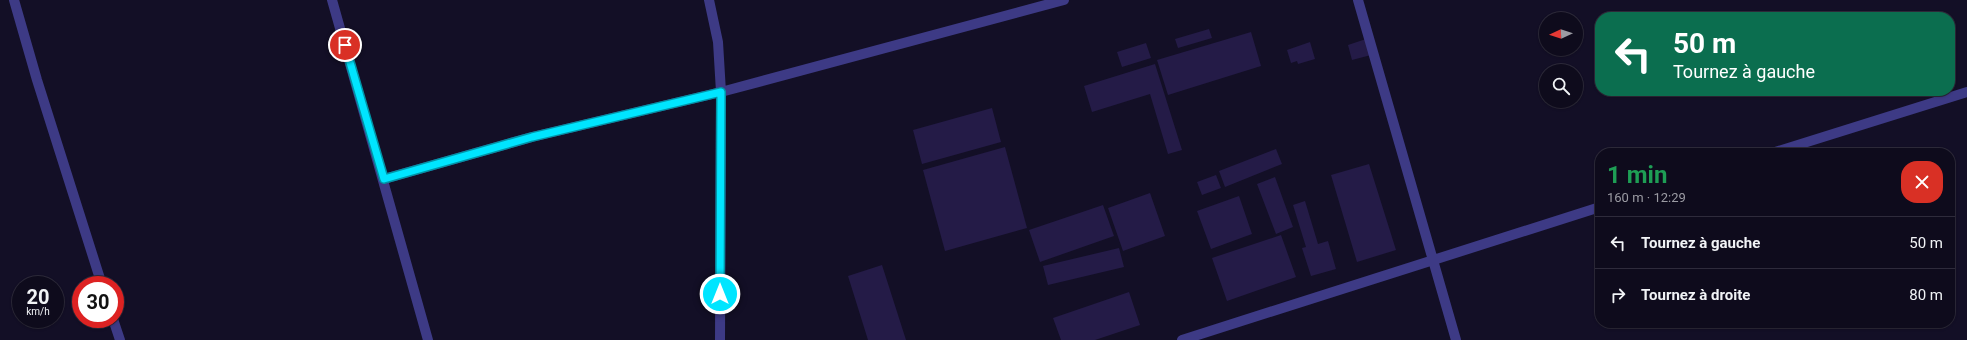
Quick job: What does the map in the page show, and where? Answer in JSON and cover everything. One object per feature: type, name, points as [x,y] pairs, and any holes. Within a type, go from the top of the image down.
[{"type":"street","points":[[14,0],[37,80],[99,276]]},
{"type":"street","points":[[332,0],[384,179],[428,340]]},
{"type":"street","points":[[710,0],[718,42],[721,92],[720,340]]},
{"type":"street","points":[[384,179],[532,137],[721,92],[1064,0]]},
{"type":"street","points":[[1358,0],[1456,340]]},
{"type":"street","points":[[1955,96],[1967,92]]},
{"type":"street","points":[[1788,148],[1954,96]]},
{"type":"street","points":[[1182,340],[1595,209]]},
{"type":"street","points":[[116,328],[120,340]]},
{"type":"building","points":[[1209,29],[1212,38],[1178,48],[1175,39]]},
{"type":"building","points":[[1251,32],[1261,66],[1168,95],[1157,60]]},
{"type":"building","points":[[1366,39],[1371,55],[1352,60],[1348,45]]},
{"type":"building","points":[[1310,42],[1315,59],[1298,64],[1297,61],[1291,63],[1287,50]]},
{"type":"building","points":[[1146,43],[1151,58],[1122,67],[1117,52]]},
{"type":"building","points":[[1155,64],[1182,150],[1168,154],[1150,94],[1092,112],[1084,86]]},
{"type":"building","points":[[992,108],[1001,142],[922,164],[913,130]]},
{"type":"building","points":[[1005,147],[1027,228],[945,251],[923,170]]},
{"type":"building","points":[[1276,149],[1282,164],[1225,187],[1219,171]]},
{"type":"building","points":[[1369,164],[1396,250],[1357,262],[1331,175]]},
{"type":"building","points":[[1216,175],[1221,188],[1202,195],[1197,182]]},
{"type":"building","points":[[1275,177],[1293,227],[1276,234],[1257,184]]},
{"type":"building","points":[[1150,193],[1165,236],[1123,251],[1108,208]]},
{"type":"building","points":[[1239,196],[1252,234],[1211,249],[1197,211]]},
{"type":"building","points":[[1305,201],[1318,244],[1328,241],[1336,269],[1311,276],[1302,248],[1306,247],[1293,205]]},
{"type":"building","points":[[1103,205],[1114,236],[1040,262],[1029,230]]},
{"type":"building","points":[[1281,235],[1296,277],[1227,301],[1212,258]]},
{"type":"building","points":[[1119,248],[1124,267],[1048,285],[1043,266]]},
{"type":"building","points":[[882,265],[906,340],[868,340],[848,276]]},
{"type":"building","points":[[1129,292],[1140,325],[1095,340],[1061,340],[1053,318]]},
{"type":"route","points":[[345,45],[384,179],[532,137],[721,92],[720,294]]}]
